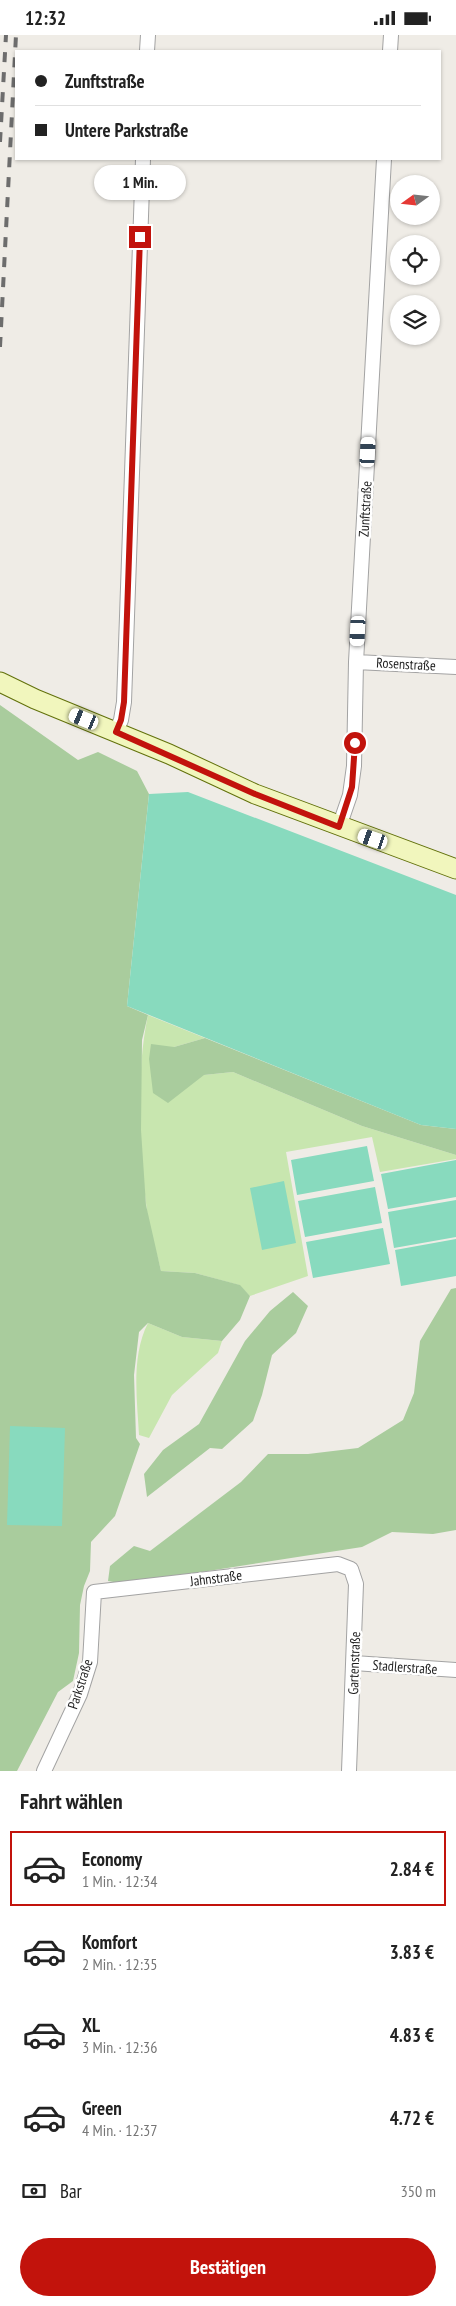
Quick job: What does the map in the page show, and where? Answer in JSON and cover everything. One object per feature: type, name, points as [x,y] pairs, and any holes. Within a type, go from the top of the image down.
[{"type":"main road","points":[[0,682],[255,794],[339,827],[456,869]]},
{"type":"street","points":[[147,50],[148,35]]},
{"type":"street","points":[[390,50],[391,35]]},
{"type":"street","points":[[116,732],[121,720],[124,702],[143,160]]},
{"type":"street","name":"Zunftstraße","points":[[339,827],[352,787],[354,766],[356,661],[384,160]]},
{"type":"street","name":"Rosenstraße","points":[[356,661],[456,667]]},
{"type":"street","name":"Jahnstraße","points":[[94,1592],[338,1564]]},
{"type":"street","name":"Gartenstraße","points":[[338,1564],[351,1569],[356,1584],[349,1771]]},
{"type":"street","name":"Parkstraße","points":[[44,1771],[80,1694],[90,1662],[94,1592]]},
{"type":"street","name":"Stadlerstraße","points":[[354,1663],[456,1671]]},
{"type":"green space","points":[[0,705],[78,760],[98,752],[137,771],[149,794],[127,1006],[148,1015],[142,1040],[141,1130],[146,1205],[161,1271],[195,1273],[240,1285],[250,1296],[240,1320],[222,1341],[182,1337],[148,1323],[139,1332],[134,1375],[136,1438],[140,1444],[115,1516],[91,1542],[90,1571],[84,1586],[80,1605],[79,1653],[73,1681],[58,1692],[17,1771],[0,1771]]},
{"type":"green space","points":[[188,792],[456,895],[456,1129],[421,1125],[127,1006],[149,794]]},
{"type":"green space","points":[[148,1015],[205,1038],[174,1047],[204,1075],[233,1072],[362,1126],[456,1155],[456,1159],[380,1172],[372,1137],[286,1152],[308,1276],[250,1296],[239,1285],[195,1273],[161,1271],[147,1212],[140,1133],[140,1084]]},
{"type":"green space","points":[[205,1038],[421,1125],[456,1129],[456,1155],[362,1126],[233,1072],[204,1075],[168,1103],[153,1093],[149,1059],[151,1044],[174,1047]]},
{"type":"green space","points":[[367,1146],[374,1181],[297,1195],[291,1160]]},
{"type":"green space","points":[[456,1160],[456,1197],[388,1209],[381,1174]]},
{"type":"green space","points":[[284,1181],[296,1243],[262,1250],[250,1188]]},
{"type":"green space","points":[[375,1187],[382,1223],[305,1237],[298,1201]]},
{"type":"green space","points":[[456,1200],[456,1237],[394,1248],[388,1212]]},
{"type":"green space","points":[[383,1228],[390,1264],[313,1278],[306,1242]]},
{"type":"green space","points":[[456,1239],[456,1276],[401,1286],[395,1250]]},
{"type":"green space","points":[[456,1288],[456,1530],[433,1534],[392,1532],[362,1547],[125,1584],[108,1581],[110,1566],[134,1546],[150,1551],[241,1482],[268,1454],[308,1454],[358,1448],[403,1420],[414,1393],[420,1341],[451,1289]]},
{"type":"green space","points":[[293,1292],[308,1306],[296,1333],[272,1355],[253,1421],[222,1449],[210,1448],[147,1497],[144,1474],[163,1450],[199,1424],[245,1341],[270,1311]]},
{"type":"green space","points":[[148,1323],[182,1337],[222,1341],[218,1353],[172,1395],[149,1438],[139,1435],[136,1392],[139,1349]]},
{"type":"green space","points":[[10,1426],[65,1428],[62,1526],[7,1525]]},
{"type":"railway","points":[[0,142],[6,35]]},
{"type":"railway","points":[[15,50],[16,35]]},
{"type":"railway","points":[[0,347],[15,54]]},
{"type":"route","points":[[140,237],[124,702],[121,720],[116,732],[170,754],[255,794],[339,827],[352,787],[355,743]]}]
